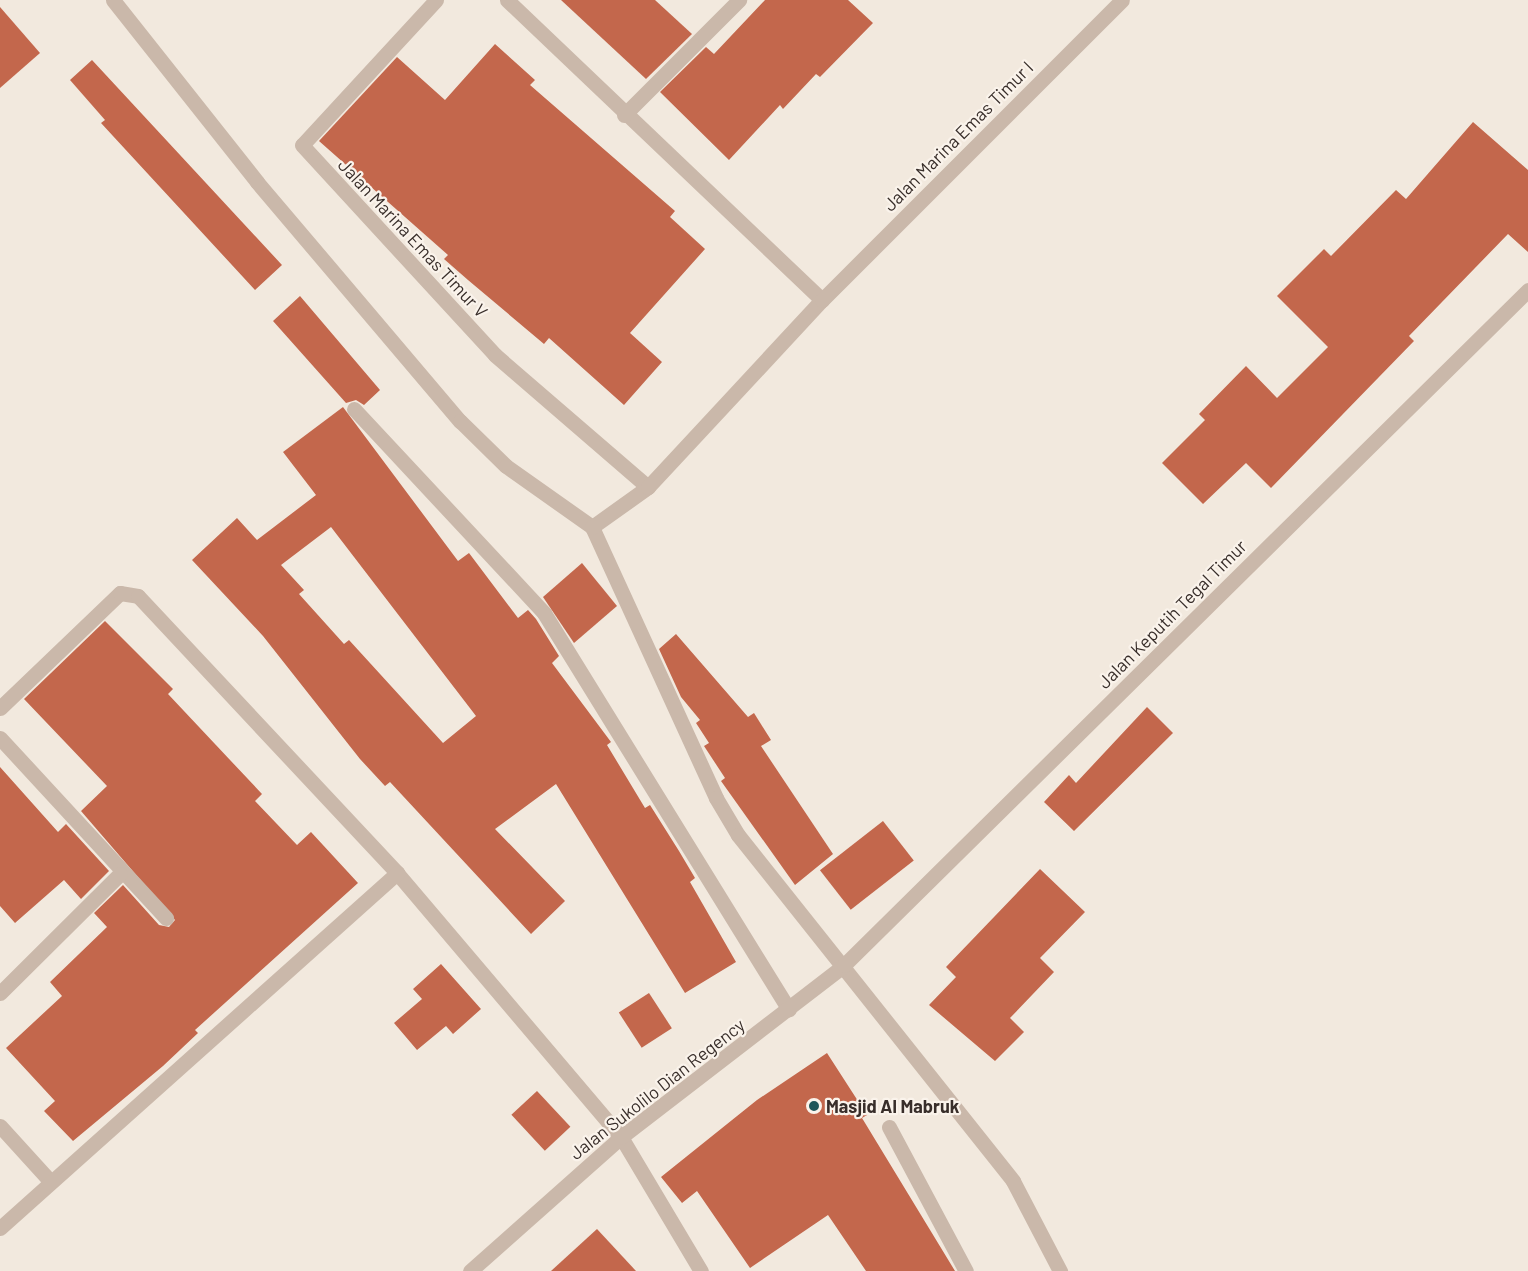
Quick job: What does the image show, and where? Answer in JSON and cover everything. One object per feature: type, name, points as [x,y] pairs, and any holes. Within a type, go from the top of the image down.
[{"type":"street","points":[[113,0],[257,182],[460,421],[506,466],[592,527],[716,798],[762,867],[844,965],[1013,1181],[1059,1271]]},
{"type":"street","name":"Jalan Marina Emas Timur V","points":[[436,0],[302,145],[495,355],[648,487]]},
{"type":"street","points":[[507,0],[624,116],[822,300]]},
{"type":"street","points":[[624,116],[739,0]]},
{"type":"street","name":"Jalan Marina Emas Timur I","points":[[592,527],[648,487],[822,300],[1122,0]]},
{"type":"street","name":"Jalan Keputih Tegal Timur","points":[[844,965],[1528,290]]},
{"type":"street","points":[[354,409],[544,613],[789,1009]]},
{"type":"street","points":[[0,708],[120,593],[130,592],[397,873],[621,1137],[701,1271]]},
{"type":"street","points":[[0,738],[120,874],[166,918]]},
{"type":"street","points":[[0,1228],[50,1180],[397,873]]},
{"type":"street","points":[[0,993],[120,874]]},
{"type":"street","name":"Jalan Sukolilo Dian Regency","points":[[470,1271],[621,1137],[844,965]]},
{"type":"street","points":[[0,1126],[50,1180]]},
{"type":"street","points":[[889,1127],[966,1271]]},
{"type":"building","points":[[561,0],[655,0],[692,34],[646,79]]},
{"type":"building","points":[[765,0],[848,0],[873,23],[820,77],[816,74],[783,109],[780,105],[729,160],[660,92],[706,47],[714,54]]},
{"type":"building","points":[[0,7],[40,53],[0,88]]},
{"type":"building","points":[[495,44],[535,80],[530,85],[675,211],[670,217],[705,249],[630,333],[662,362],[624,405],[549,338],[544,344],[468,280],[444,259],[448,255],[319,141],[397,57],[445,100]]},
{"type":"building","points":[[92,60],[282,265],[255,290],[101,123],[105,120],[70,80]]},
{"type":"building","points":[[1473,122],[1528,170],[1528,252],[1508,234],[1409,336],[1414,341],[1271,488],[1246,463],[1203,504],[1162,463],[1205,420],[1199,414],[1246,366],[1277,398],[1328,347],[1277,296],[1324,249],[1331,256],[1396,190],[1406,199]]},
{"type":"building","points":[[300,296],[380,390],[364,405],[356,400],[346,403],[273,321]]},
{"type":"building","points":[[343,407],[458,561],[469,553],[518,618],[528,610],[536,619],[559,656],[552,663],[611,742],[607,745],[645,808],[650,805],[679,851],[695,878],[690,882],[736,962],[685,993],[556,784],[495,829],[565,901],[531,934],[390,782],[385,786],[360,759],[263,636],[192,560],[237,518],[257,540],[316,495],[283,452]],"holes":[[[331,527],[476,716],[443,743],[349,640],[344,644],[299,594],[304,590],[281,565]]]},
{"type":"building","points":[[582,563],[617,606],[574,643],[543,597]]},
{"type":"building","points":[[105,621],[173,689],[168,694],[262,794],[255,801],[297,845],[311,832],[358,883],[195,1030],[198,1033],[163,1066],[73,1141],[44,1111],[55,1101],[6,1048],[62,996],[50,982],[107,927],[94,913],[123,885],[159,925],[169,927],[175,920],[81,811],[107,786],[24,699]]},
{"type":"building","points":[[676,634],[748,717],[754,713],[771,740],[761,746],[833,854],[795,885],[721,781],[725,778],[704,746],[709,743],[696,723],[700,720],[681,697],[659,649]]},
{"type":"building","points":[[1147,707],[1173,733],[1074,831],[1044,802],[1069,775],[1076,783]]},
{"type":"building","points":[[0,767],[58,832],[66,824],[109,871],[81,899],[64,880],[15,923],[0,906]]},
{"type":"building","points":[[883,821],[914,860],[851,910],[820,870]]},
{"type":"building","points":[[1040,869],[1085,912],[1040,958],[1054,972],[1010,1018],[1024,1032],[995,1061],[929,1005],[956,977],[946,967]]},
{"type":"building","points":[[441,964],[481,1009],[453,1034],[446,1026],[417,1050],[394,1023],[422,999],[413,989]]},
{"type":"building","points":[[649,993],[672,1028],[642,1048],[619,1013]]},
{"type":"building","points":[[827,1053],[867,1115],[862,1118],[955,1271],[866,1271],[828,1215],[750,1268],[697,1191],[682,1203],[661,1177],[757,1100]]},
{"type":"building","points":[[537,1091],[570,1127],[545,1151],[511,1115]]},
{"type":"building","points":[[597,1229],[636,1271],[551,1271]]},
{"type":"place","name":"Masjid Al Mabruk","points":[[814,1106]]}]
